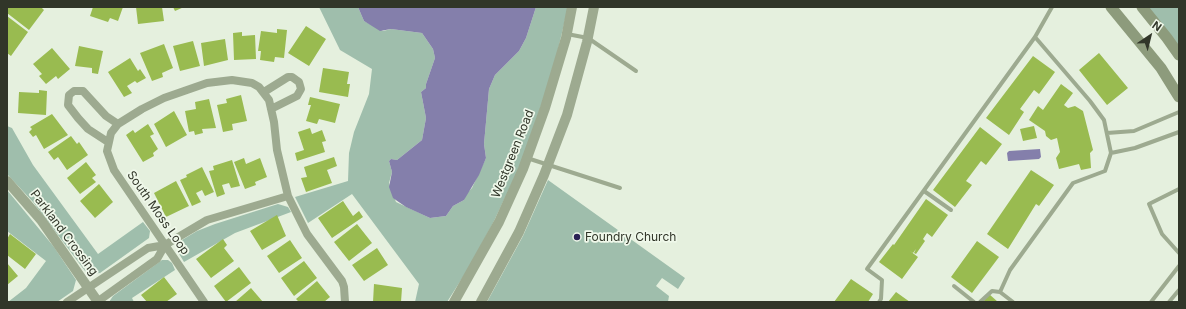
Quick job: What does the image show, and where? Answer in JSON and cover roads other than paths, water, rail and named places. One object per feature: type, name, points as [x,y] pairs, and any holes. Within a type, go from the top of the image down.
[{"type":"main road","points":[[1111,7],[1161,68],[1179,97]]},
{"type":"main road","points":[[1142,7],[1168,38],[1179,55]]},
{"type":"street","name":"Westgreen Road","points":[[454,302],[499,222],[527,158],[545,108],[567,34],[572,7]]},
{"type":"street","points":[[481,302],[519,232],[567,115],[588,38],[594,7]]},
{"type":"street","points":[[264,92],[288,77],[292,77],[299,82],[301,89],[297,96],[271,109]]},
{"type":"street","points":[[108,142],[88,129],[78,118],[68,105],[69,95],[77,90],[85,92],[106,116],[118,124],[142,109],[164,98],[207,83],[232,80],[245,81],[259,87],[269,100],[277,150],[288,196],[308,234],[342,281],[345,298]]},
{"type":"street","name":"South Moss Loop","points":[[118,124],[111,133],[107,150],[114,170],[204,302]]},
{"type":"street","name":"Parkland Crossing","points":[[7,181],[41,220],[98,302]]},
{"type":"street","points":[[67,302],[148,248],[165,245],[207,220],[288,196]]},
{"type":"street","points":[[98,302],[156,259],[165,245]]},
{"type":"lane","points":[[879,302],[881,299],[882,280],[867,269],[1035,37],[1052,7]]},
{"type":"lane","points":[[567,34],[588,38],[636,71]]},
{"type":"lane","points":[[1000,292],[1010,270],[1073,183],[1105,171],[1111,153],[1104,120],[1090,101],[1035,37]]},
{"type":"lane","points":[[1107,133],[1134,131],[1179,112]]},
{"type":"lane","points":[[1111,153],[1135,148],[1179,132]]},
{"type":"lane","points":[[527,158],[620,188]]},
{"type":"lane","points":[[1179,189],[1149,204],[1162,234],[1179,253]]},
{"type":"lane","points":[[924,191],[951,210]]},
{"type":"lane","points":[[1151,302],[1179,266]]},
{"type":"lane","points":[[954,286],[974,302]]},
{"type":"lane","points":[[1171,302],[1179,290]]},
{"type":"lane","points":[[980,302],[992,291],[1000,292],[1013,302]]},
{"type":"place","name":"Foundry Church","points":[[577,237]]}]
